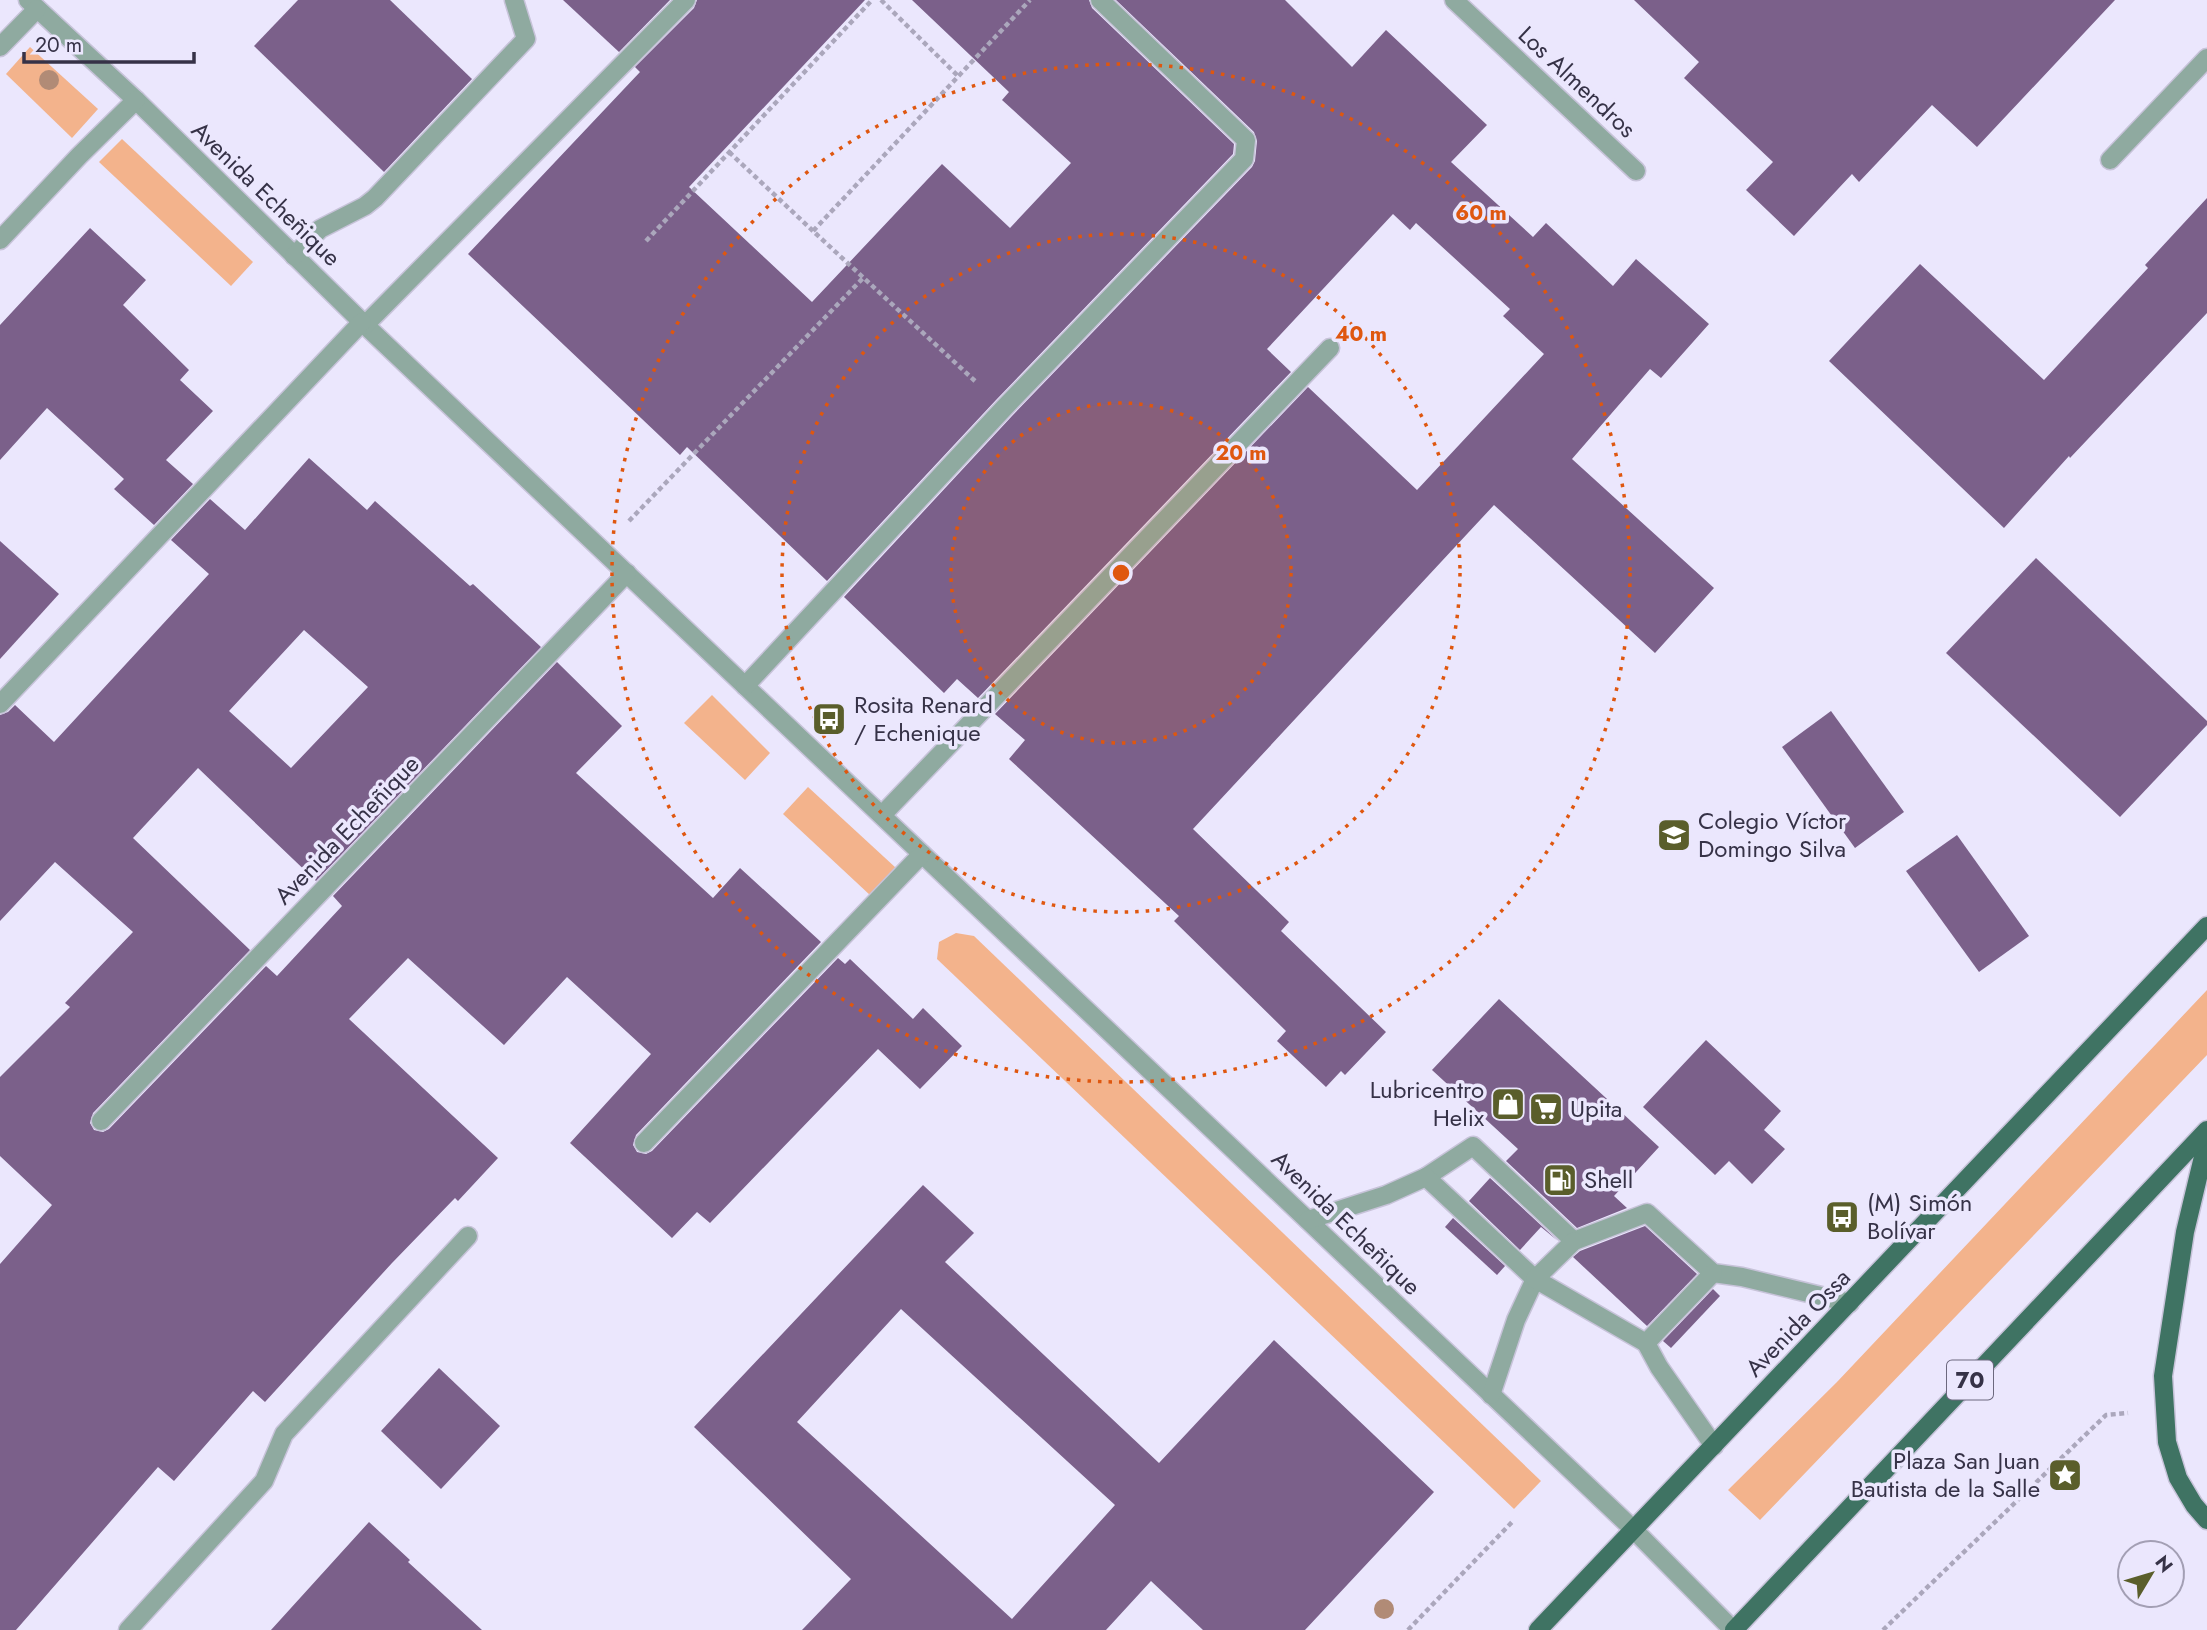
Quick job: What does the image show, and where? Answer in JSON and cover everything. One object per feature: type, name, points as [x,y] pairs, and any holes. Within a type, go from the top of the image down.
[{"type":"main road","name":"Avenida Ossa","points":[[1538,1630],[2207,926]]},
{"type":"main road","name":"70","points":[[1734,1630],[2207,1130]]},
{"type":"main road","points":[[2207,1140],[2183,1245],[2163,1376],[2166,1442],[2178,1478],[2194,1505],[2207,1520]]},
{"type":"street","points":[[294,256],[320,229],[375,198],[526,39],[514,0]]},
{"type":"street","points":[[0,704],[364,323],[686,0]]},
{"type":"street","points":[[745,686],[1004,408],[1244,159],[1246,140],[1100,0]]},
{"type":"street","name":"Los Almendros","points":[[1454,0],[1636,171]]},
{"type":"street","points":[[0,47],[33,4]]},
{"type":"street","name":"Avenida Echeñique","points":[[33,4],[626,573],[1634,1530],[1734,1630]]},
{"type":"street","points":[[2110,160],[2207,58]]},
{"type":"street","points":[[0,240],[136,100]]},
{"type":"street","points":[[882,815],[1331,348]]},
{"type":"street","name":"Avenida Echeñique","points":[[102,1121],[626,573]]},
{"type":"street","points":[[644,1143],[922,853]]},
{"type":"street","points":[[1308,1220],[1386,1195],[1426,1177],[1474,1146],[1574,1241]]},
{"type":"street","points":[[1426,1177],[1535,1279],[1647,1343],[1659,1367],[1714,1446]]},
{"type":"street","points":[[1492,1395],[1516,1320],[1535,1279],[1574,1241],[1647,1213],[1713,1273],[1742,1277],[1850,1303]]},
{"type":"street","points":[[128,1630],[264,1481],[284,1434],[468,1236]]},
{"type":"street","points":[[1647,1343],[1713,1273]]},
{"type":"path","points":[[646,241],[872,0]]},
{"type":"path","points":[[881,0],[958,76]]},
{"type":"path","points":[[813,231],[1030,0]]},
{"type":"path","points":[[729,152],[1004,408]]},
{"type":"path","points":[[601,549],[864,277]]},
{"type":"path","points":[[1883,1630],[2106,1415],[2165,1410]]},
{"type":"path","points":[[1408,1630],[1514,1520]]},
{"type":"shaded area","points":[[30,47],[98,109],[72,138],[6,74]]},
{"type":"shaded area","points":[[122,139],[253,262],[231,286],[99,162]]},
{"type":"shaded area","points":[[712,695],[770,753],[745,780],[684,723]]},
{"type":"shaded area","points":[[808,787],[896,868],[871,896],[783,814]]},
{"type":"shaded area","points":[[956,933],[974,936],[1541,1481],[1514,1509],[937,959],[939,942]]},
{"type":"shaded area","points":[[2207,990],[2207,1055],[1760,1520],[1728,1490],[1837,1382]]},
{"type":"building","points":[[298,0],[390,0],[472,79],[384,172],[254,46]]},
{"type":"building","points":[[563,0],[670,0],[619,52]]},
{"type":"building","points":[[697,0],[865,0],[689,187],[812,302],[942,164],[1010,228],[1071,163],[1002,100],[1009,92],[912,0],[1089,0],[1092,8],[1234,144],[1233,154],[996,400],[827,581],[687,447],[680,455],[468,254],[640,72],[635,67],[694,8]]},
{"type":"building","points":[[1116,0],[1285,0],[1352,67],[1386,30],[1487,125],[1451,162],[1533,237],[1546,223],[1613,286],[1636,259],[1709,324],[1661,378],[1650,369],[1572,459],[1714,588],[1655,653],[1494,505],[1193,829],[1289,922],[1281,931],[1386,1032],[1345,1075],[1341,1071],[1326,1087],[1277,1041],[1286,1031],[1174,921],[1179,916],[1009,759],[1025,740],[995,714],[1308,387],[1417,490],[1544,354],[1503,316],[1510,309],[1416,223],[1410,230],[1393,214],[1267,349],[1291,372],[978,698],[957,679],[944,693],[844,597],[1255,161],[1257,141],[1254,132]]},
{"type":"building","points":[[1634,0],[2115,0],[1977,147],[1932,105],[1859,182],[1852,174],[1794,236],[1746,190],[1773,162],[1684,78],[1699,62]]},
{"type":"building","points":[[2207,198],[2207,313],[2070,458],[2069,456],[2004,528],[1829,361],[1920,264],[2044,380],[2148,268],[2145,265]]},
{"type":"building","points":[[90,228],[146,280],[123,305],[189,370],[180,380],[213,411],[166,460],[193,484],[154,525],[114,489],[124,479],[47,408],[0,460],[0,325]]},
{"type":"building","points":[[309,458],[367,510],[375,501],[470,586],[473,584],[541,647],[316,881],[198,768],[133,838],[250,950],[93,1113],[90,1123],[94,1130],[103,1132],[109,1129],[266,966],[277,976],[342,906],[333,896],[557,662],[622,726],[576,773],[713,898],[740,868],[821,942],[636,1135],[633,1145],[637,1152],[646,1154],[652,1151],[838,958],[845,964],[850,959],[913,1019],[923,1008],[962,1046],[920,1089],[878,1049],[710,1223],[697,1212],[672,1238],[570,1143],[651,1054],[567,977],[504,1045],[408,958],[349,1019],[498,1158],[458,1201],[455,1198],[392,1263],[265,1402],[253,1391],[174,1481],[158,1467],[16,1630],[0,1630],[0,1264],[52,1205],[0,1156],[0,1077],[70,1007],[65,1003],[133,932],[55,862],[0,921],[0,715],[15,705],[54,742],[209,574],[171,540],[210,499],[245,530]],"holes":[[[304,630],[368,687],[291,768],[229,711]]]},
{"type":"building","points":[[0,541],[59,594],[0,659]]},
{"type":"building","points":[[2036,558],[2207,721],[2207,725],[2120,817],[1946,653]]},
{"type":"building","points":[[1831,711],[1904,812],[1855,848],[1782,747]]},
{"type":"building","points":[[1957,835],[2029,936],[1979,972],[1906,871]]},
{"type":"building","name":"Upita","points":[[1499,999],[1659,1147],[1614,1196],[1627,1208],[1577,1228],[1506,1161],[1518,1149],[1432,1070]]},
{"type":"building","points":[[1706,1040],[1781,1111],[1764,1130],[1785,1149],[1752,1184],[1729,1161],[1715,1175],[1643,1107]]},
{"type":"building","points":[[1490,1178],[1558,1241],[1541,1227],[1520,1250],[1469,1201]]},
{"type":"building","points":[[923,1185],[974,1233],[945,1262],[1159,1463],[1274,1340],[1434,1492],[1305,1630],[1203,1630],[1151,1581],[1106,1630],[802,1630],[851,1579],[694,1427]],"holes":[[[901,1309],[1115,1505],[1012,1619],[797,1422]]]},
{"type":"building","points":[[1453,1218],[1505,1266],[1497,1275],[1445,1227]]},
{"type":"building","points":[[1645,1226],[1697,1274],[1647,1326],[1573,1257],[1580,1251]]},
{"type":"building","points":[[1713,1289],[1720,1296],[1671,1348],[1663,1341]]},
{"type":"building","points":[[439,1368],[500,1426],[441,1489],[381,1431]]},
{"type":"building","points":[[369,1522],[410,1560],[408,1562],[482,1630],[271,1630]]},
{"type":"place","name":"Rosita Renard / Echenique","points":[[829,719]]},
{"type":"place","name":"Colegio Víctor Domingo Silva","points":[[1674,835]]},
{"type":"place","name":"Lubricentro Helix","points":[[1508,1104]]},
{"type":"place","name":"Upita","points":[[1546,1109]]},
{"type":"place","name":"Shell","points":[[1560,1180]]},
{"type":"place","name":"(M) Simón Bolívar","points":[[1842,1217]]},
{"type":"place","name":"Plaza San Juan Bautista de la Salle","points":[[2065,1475]]}]
